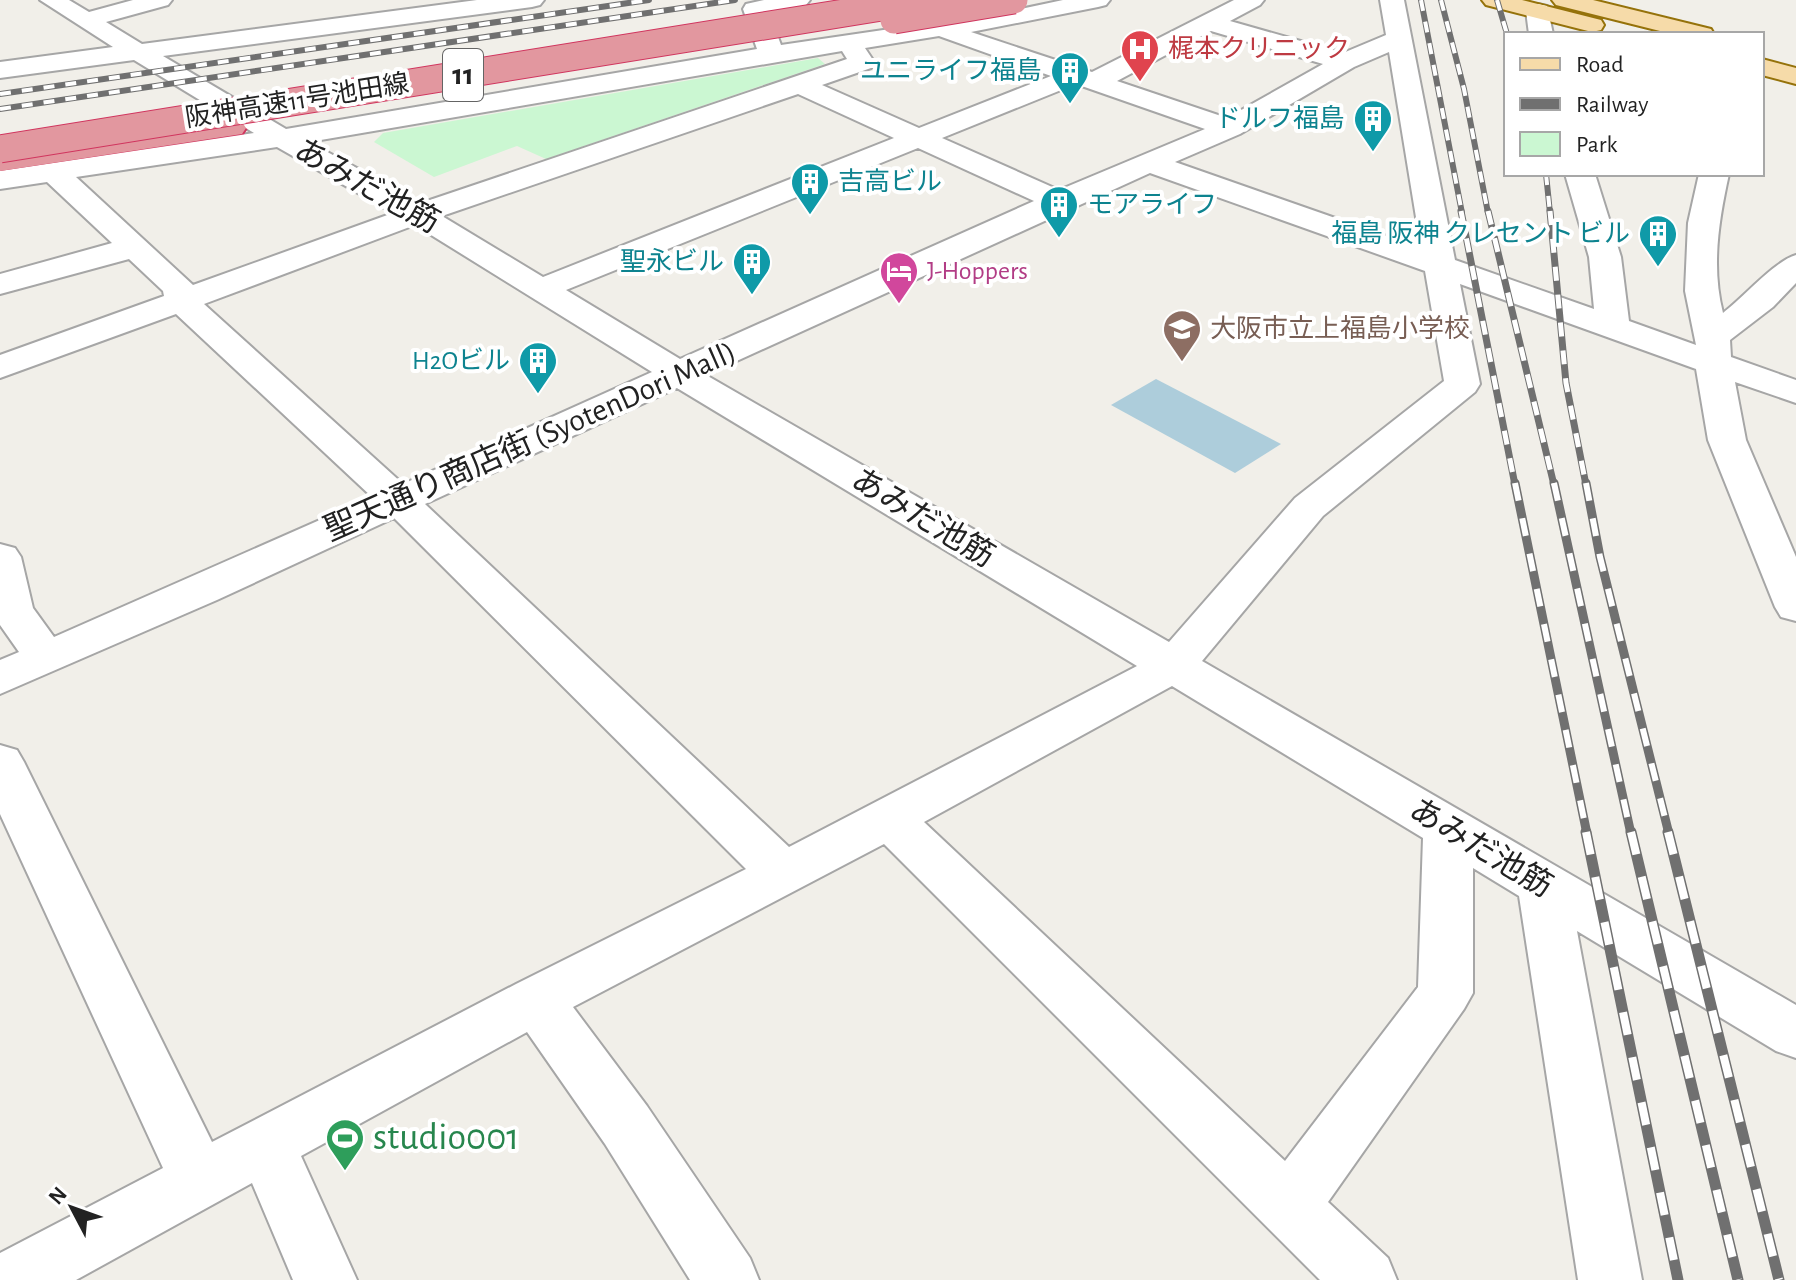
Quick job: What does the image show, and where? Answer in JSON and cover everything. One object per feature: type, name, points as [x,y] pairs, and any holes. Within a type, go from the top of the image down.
[{"type":"highway","name":"阪神高速11号池田線","points":[[0,132],[830,0]]},
{"type":"highway","name":"阪神高速11号池田線","points":[[0,149],[925,0]]},
{"type":"highway","name":"11","points":[[0,162],[186,136],[1014,0]]},
{"type":"main road","points":[[1494,0],[1540,22],[1615,32]]},
{"type":"main road","points":[[1564,0],[1694,32]]},
{"type":"main road","points":[[1764,64],[1796,57]]},
{"type":"main road","points":[[1764,64],[1796,76]]},
{"type":"street","name":"あみだ池筋","points":[[52,0],[283,139],[418,214],[678,373],[1796,1034]]},
{"type":"street","points":[[86,20],[160,0]]},
{"type":"street","points":[[0,70],[532,0]]},
{"type":"street","points":[[772,54],[755,9],[798,0]]},
{"type":"street","points":[[0,180],[283,139],[772,54],[942,30],[1098,0]]},
{"type":"street","points":[[541,289],[918,139],[1085,78],[1252,0]]},
{"type":"street","points":[[13,1280],[536,1000],[889,819],[1173,666],[1309,507],[1462,384],[1392,0]]},
{"type":"street","points":[[1208,22],[1345,62]]},
{"type":"street","points":[[942,30],[1230,128]]},
{"type":"street","points":[[1151,163],[1230,128],[1345,62],[1398,39]]},
{"type":"street","points":[[0,367],[418,214],[862,63],[850,42]]},
{"type":"street","points":[[800,85],[1059,201]]},
{"type":"street","points":[[1151,163],[1612,325],[1713,350],[1796,392]]},
{"type":"street","name":"聖天通り商店街 (SyotenDori Mall)","points":[[0,678],[202,590],[1059,201],[1151,163]]},
{"type":"street","points":[[53,172],[179,288],[181,301],[398,500],[783,873]]},
{"type":"street","points":[[1581,176],[1605,257],[1612,325]]},
{"type":"street","points":[[1714,176],[1703,223],[1701,291],[1727,440],[1796,607]]},
{"type":"street","points":[[0,284],[135,247]]},
{"type":"street","points":[[1713,350],[1796,265]]},
{"type":"street","points":[[1761,300],[1796,311]]},
{"type":"street","points":[[0,557],[12,610],[45,657]]},
{"type":"street","points":[[0,762],[199,1180]]},
{"type":"street","points":[[889,819],[1365,1280]]},
{"type":"street","points":[[1289,1205],[1445,993],[1448,828]]},
{"type":"street","points":[[1543,886],[1610,1280]]},
{"type":"street","points":[[536,1000],[626,1125],[727,1280]]},
{"type":"street","points":[[266,1144],[325,1280]]},
{"type":"green space","points":[[818,58],[825,64],[546,159],[517,146],[434,177],[374,142],[383,133]]},
{"type":"water","points":[[1156,379],[1281,444],[1235,473],[1111,405]]},
{"type":"railway","points":[[0,94],[649,0]]},
{"type":"railway","points":[[0,109],[735,0]]},
{"type":"railway","points":[[1421,0],[1462,213]]},
{"type":"railway","points":[[1441,0],[1464,89],[1488,213]]},
{"type":"railway","points":[[1497,0],[1506,32]]},
{"type":"railway","points":[[1546,176],[1550,213]]},
{"type":"railway","points":[[1461,211],[1515,485]]},
{"type":"railway","points":[[1488,211],[1554,485]]},
{"type":"railway","points":[[1550,211],[1566,383],[1586,485]]},
{"type":"railway","points":[[1515,483],[1587,834]]},
{"type":"railway","points":[[1554,483],[1631,834]]},
{"type":"railway","points":[[1586,483],[1600,557],[1669,834]]},
{"type":"railway","points":[[1586,832],[1678,1280]]},
{"type":"railway","points":[[1631,832],[1738,1280]]},
{"type":"railway","points":[[1668,832],[1779,1280]]},
{"type":"place","name":"梶本クリニック","points":[[1140,83]]},
{"type":"place","name":"ユニライフ福島","points":[[1070,105]]},
{"type":"place","name":"ドルフ福島","points":[[1373,153]]},
{"type":"place","name":"吉高ビル","points":[[810,216]]},
{"type":"place","name":"モアライフ","points":[[1059,239]]},
{"type":"place","name":"福島 阪神 クレセント ビル","points":[[1658,268]]},
{"type":"place","name":"聖永ビル","points":[[752,296]]},
{"type":"place","name":"J-Hoppers","points":[[899,305]]},
{"type":"place","name":"大阪市立上福島小学校","points":[[1182,363]]},
{"type":"place","name":"H2Oビル","points":[[538,395]]},
{"type":"place","name":"studio001","points":[[345,1172]]}]
